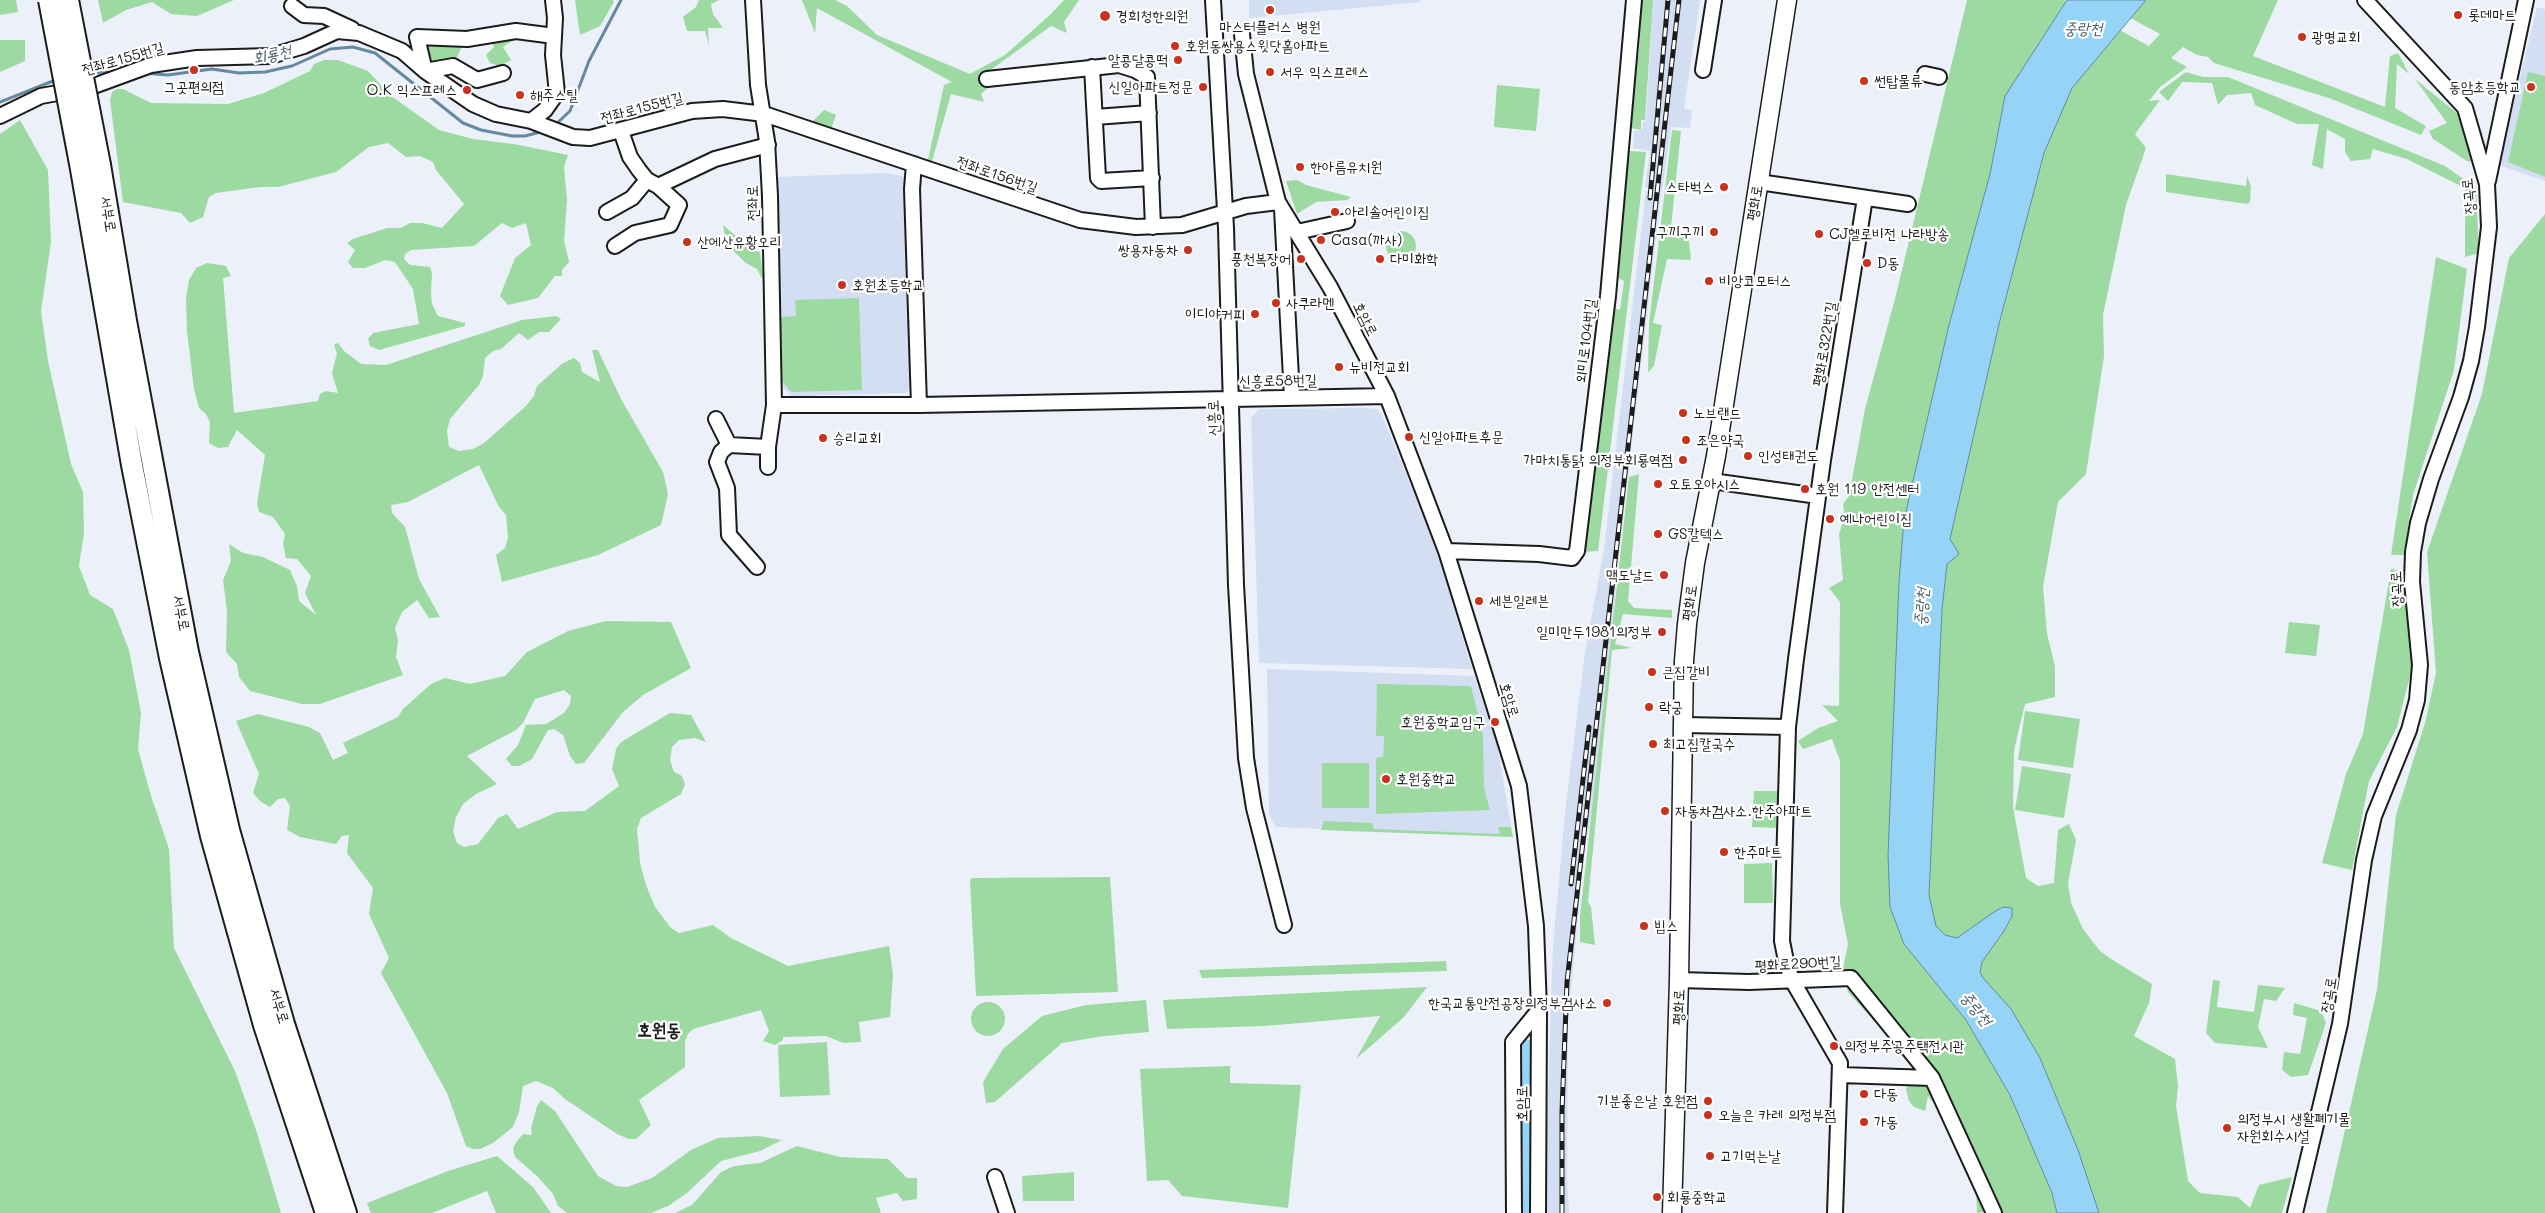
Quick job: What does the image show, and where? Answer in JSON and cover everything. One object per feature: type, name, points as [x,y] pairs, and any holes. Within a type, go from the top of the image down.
[{"type":"highway","name":"서부로","points":[[49,0],[126,321],[186,642],[229,830],[284,1024],[346,1213]]},
{"type":"highway","name":"서부로","points":[[68,0],[90,167],[106,322],[170,658],[211,836],[264,1025],[326,1213]]},
{"type":"main road","name":"평화로","points":[[1672,1213],[1679,980],[1684,661],[1689,602],[1712,481],[1787,0]]},
{"type":"street","points":[[531,121],[545,110],[557,93],[553,55],[555,18],[553,0]]},
{"type":"street","name":"전좌로","points":[[753,0],[758,85],[768,145],[774,405],[768,448],[768,467]]},
{"type":"street","name":"신흥로","points":[[1213,0],[1225,212],[1236,584],[1246,758],[1254,808],[1284,925]]},
{"type":"street","name":"외미로104번길","points":[[1446,551],[1539,554],[1572,558],[1577,551],[1608,296],[1634,20],[1634,0]]},
{"type":"street","points":[[1703,70],[1714,0]]},
{"type":"street","name":"장곡로","points":[[2295,1213],[2340,1024],[2364,860],[2374,816],[2409,730],[2417,700],[2420,665],[2412,582],[2413,552],[2418,523],[2431,479],[2471,361],[2489,228],[2487,184],[2465,108],[2364,0]]},
{"type":"street","points":[[2487,184],[2526,0]]},
{"type":"street","points":[[292,6],[304,15],[324,16],[360,33]]},
{"type":"street","name":"전좌로155번길","points":[[0,116],[41,96],[91,87],[145,67],[197,58],[271,56],[304,46],[337,31],[360,33],[402,51],[425,71],[473,104],[496,114],[531,121],[563,134],[590,138],[692,111],[723,109],[764,114]]},
{"type":"street","points":[[503,73],[476,80],[453,66],[425,71],[417,37],[467,39],[516,31],[554,36]]},
{"type":"street","name":"호암로","points":[[1242,34],[1246,74],[1280,205],[1330,287],[1386,396],[1446,551],[1519,786],[1536,926],[1539,1010],[1538,1213]]},
{"type":"street","points":[[987,79],[1119,65],[1135,70],[1147,77],[1153,228]]},
{"type":"street","points":[[1092,67],[1098,178],[1101,181],[1152,178]]},
{"type":"street","points":[[1095,116],[1149,113]]},
{"type":"street","name":"전좌로156번길","points":[[764,114],[1080,220],[1117,226],[1153,228],[1182,225],[1225,212],[1280,205]]},
{"type":"street","points":[[616,246],[635,232],[670,226],[679,205],[653,183],[630,157],[621,131]]},
{"type":"street","points":[[607,212],[653,183],[715,159],[768,145]]},
{"type":"street","points":[[914,164],[912,189],[919,405]]},
{"type":"street","points":[[1759,182],[1908,204]]},
{"type":"street","name":"평화로322번길","points":[[1835,1213],[1840,1064],[1792,980],[1782,941],[1788,727],[1818,496],[1865,198]]},
{"type":"street","points":[[1280,205],[1292,397]]},
{"type":"street","points":[[1297,232],[1347,220]]},
{"type":"street","name":"신흥로58번길","points":[[774,405],[919,405],[1386,396]]},
{"type":"street","points":[[716,419],[730,445]]},
{"type":"street","points":[[757,568],[730,535],[727,488],[717,462],[721,452],[730,445],[768,448]]},
{"type":"street","points":[[1712,481],[1818,496]]},
{"type":"street","points":[[1683,726],[1788,727]]},
{"type":"street","name":"평화로290번길","points":[[1679,980],[1721,982],[1851,978],[1932,1078],[1994,1213]]},
{"type":"street","points":[[1514,1213],[1513,1042],[1539,1010]]},
{"type":"street","points":[[1840,1075],[1932,1078]]},
{"type":"street","points":[[995,1177],[1007,1213]]},
{"type":"shaded area","points":[[1249,0],[1421,0],[1421,2],[1249,18]]},
{"type":"shaded area","points":[[1653,0],[1700,0],[1684,109],[1692,110],[1690,128],[1671,127],[1662,192],[1645,187],[1650,151],[1633,148],[1634,131],[1642,130],[1643,122],[1646,121]]},
{"type":"shaded area","name":"동암초등학교","points":[[2537,7],[2545,9],[2545,181],[2499,165]]},
{"type":"shaded area","name":"호원초등학교","points":[[884,173],[906,177],[911,385],[907,393],[791,396],[778,382],[774,177]]},
{"type":"shaded area","points":[[1646,191],[1661,194],[1617,570],[1608,696],[1597,785],[1584,852],[1568,1021],[1567,1179],[1569,1213],[1544,1213],[1553,946],[1566,803],[1585,653],[1604,549]]},
{"type":"shaded area","points":[[1259,409],[1377,409],[1382,415],[1436,548],[1472,669],[1259,663],[1251,418]]},
{"type":"shaded area","name":"호원중학교","points":[[1267,669],[1474,676],[1497,744],[1513,837],[1276,827],[1269,814]]},
{"type":"green space","points":[[0,0],[16,0],[18,12],[0,15]]},
{"type":"green space","points":[[98,0],[234,0],[197,16],[171,14],[152,2],[126,10],[103,23]]},
{"type":"green space","points":[[575,0],[613,0],[614,2],[600,26],[580,35]]},
{"type":"green space","points":[[699,0],[719,0],[711,4],[713,14],[723,28],[708,28],[709,45],[705,31],[687,31],[683,17],[696,7]]},
{"type":"green space","points":[[802,0],[835,0],[847,6],[877,35],[970,74],[1005,55],[1064,0],[1079,0],[1064,22],[1067,33],[1051,26],[981,77],[994,83],[981,94],[984,102],[951,94],[931,165],[927,165],[944,85],[952,82],[817,8],[815,33]]},
{"type":"green space","points":[[1642,0],[1653,0],[1645,120],[1641,120],[1641,130],[1631,128],[1629,151],[1646,152],[1598,551],[1581,552],[1611,334],[1611,307],[1620,310],[1624,281],[1613,275],[1629,117],[1639,51]]},
{"type":"green space","points":[[1967,0],[2064,0],[2149,46],[2160,34],[2097,0],[2278,0],[2253,56],[2385,107],[2390,56],[2398,53],[2409,74],[2397,64],[2395,108],[2426,126],[2421,135],[2329,98],[2214,63],[2208,57],[2197,55],[2183,47],[2171,58],[2187,67],[2160,87],[2149,101],[2160,100],[2135,134],[2146,148],[2126,205],[2103,315],[2104,356],[2086,474],[2058,502],[2043,587],[2047,634],[2055,666],[2055,697],[2025,704],[2014,750],[2013,807],[2026,878],[2038,886],[2054,883],[2058,830],[2069,824],[2076,840],[2068,883],[2071,903],[2083,929],[2100,951],[2152,984],[2149,1003],[2134,1036],[2175,1059],[2178,1086],[2176,1106],[2188,1181],[2200,1193],[2238,1197],[2250,1208],[2259,1185],[2292,1177],[2282,1213],[1999,1213],[1997,1209],[1977,1213],[1975,1156],[1928,1096],[1925,1111],[1914,1107],[1909,1101],[1906,1089],[1912,1081],[1913,1064],[1848,992],[1843,969],[1848,944],[1840,904],[1840,761],[1832,739],[1803,749],[1798,741],[1818,728],[1838,721],[1822,705],[1839,706],[1840,602],[1829,588],[1843,580],[1839,534],[1845,516],[1843,504],[1849,496],[1865,409],[1896,295]]},
{"type":"green space","points":[[519,32],[515,39],[503,47],[511,60],[500,66],[490,63],[486,55],[494,47],[489,37]]},
{"type":"green space","points":[[0,40],[25,40],[25,61],[0,72]]},
{"type":"green space","points":[[420,40],[465,40],[456,59],[440,64],[423,58]]},
{"type":"green space","points":[[324,60],[338,60],[368,71],[391,96],[439,130],[473,139],[514,144],[568,155],[564,167],[567,200],[564,241],[569,262],[562,270],[562,276],[555,276],[538,298],[508,305],[500,296],[515,258],[531,245],[526,223],[512,228],[502,223],[474,246],[411,250],[405,254],[404,259],[410,265],[430,267],[432,273],[432,304],[438,316],[465,323],[465,326],[379,350],[370,346],[368,339],[373,333],[419,324],[413,289],[395,262],[385,260],[365,268],[353,268],[348,262],[355,250],[347,243],[353,239],[387,228],[401,228],[410,223],[422,223],[442,228],[464,204],[436,170],[433,162],[420,156],[406,157],[388,143],[369,147],[336,172],[278,187],[260,187],[216,193],[209,197],[203,217],[190,223],[181,213],[123,202],[110,100],[112,92],[117,89],[123,89],[151,103],[228,104],[264,93],[310,71],[314,64]]},
{"type":"green space","points":[[2186,72],[2203,77],[2228,77],[2445,166],[2476,188],[2479,253],[2465,257],[2465,188],[2407,159],[2373,149],[2370,159],[2351,161],[2345,152],[2345,139],[2327,129],[2323,169],[2312,165],[2319,124],[2297,124],[2255,105],[2251,93],[2227,95],[2218,105],[2212,83],[2182,82],[2168,101],[2159,92]]},
{"type":"green space","points":[[2528,72],[2545,76],[2545,177],[2508,162]]},
{"type":"green space","points":[[2415,79],[2458,114],[2474,162],[2467,161],[2433,139],[2429,131],[2447,123]]},
{"type":"green space","points":[[1497,85],[1540,89],[1536,131],[1494,127]]},
{"type":"green space","points":[[824,110],[836,115],[831,129],[823,129],[811,123]]},
{"type":"green space","points":[[20,120],[48,170],[51,242],[41,311],[48,361],[71,464],[83,492],[84,533],[79,566],[90,595],[113,609],[129,650],[141,713],[138,749],[169,849],[174,948],[235,1071],[257,1133],[281,1213],[0,1213],[0,134]]},
{"type":"green space","points":[[1672,130],[1681,131],[1671,227],[1689,241],[1691,260],[1667,259],[1653,323],[1662,325],[1654,366],[1648,372],[1649,324]]},
{"type":"green space","points":[[2166,174],[2246,186],[2247,176],[2251,187],[2250,202],[2247,204],[2166,192]]},
{"type":"green space","points":[[1297,180],[1306,185],[1351,197],[1347,200],[1316,202],[1297,214],[1286,181]]},
{"type":"green space","points":[[2545,214],[2545,1213],[2326,1213],[2377,990],[2396,815],[2425,723],[2436,673],[2427,552],[2482,394],[2509,258]]},
{"type":"green space","points":[[723,225],[752,250],[760,252],[764,282],[757,269],[746,263],[726,244]]},
{"type":"green space","points":[[1401,231],[1412,235],[1416,246],[1412,257],[1401,261],[1390,257],[1386,246],[1390,235]]},
{"type":"green space","points":[[2436,257],[2467,269],[2454,370],[2413,495],[2404,555],[2391,555]]},
{"type":"green space","points":[[207,263],[226,266],[231,276],[223,278],[234,413],[318,401],[320,394],[326,391],[338,393],[332,373],[337,353],[334,345],[338,343],[344,351],[361,364],[386,365],[522,320],[556,316],[561,319],[549,332],[539,332],[528,340],[519,333],[501,349],[493,351],[485,358],[483,376],[479,385],[450,419],[447,431],[449,447],[459,451],[473,449],[484,443],[526,406],[534,396],[537,386],[563,363],[574,358],[580,363],[582,372],[600,382],[592,350],[598,350],[621,399],[663,472],[668,494],[661,525],[598,555],[502,582],[496,555],[505,548],[508,538],[506,515],[499,507],[479,465],[408,502],[391,505],[392,513],[405,527],[419,579],[440,617],[429,618],[417,600],[402,612],[395,628],[398,641],[396,657],[403,675],[320,704],[302,704],[250,691],[239,677],[237,664],[226,652],[227,611],[223,580],[231,561],[229,544],[243,553],[263,557],[290,570],[297,586],[299,601],[316,615],[305,593],[311,576],[297,559],[286,558],[283,543],[285,534],[273,517],[259,512],[257,503],[265,455],[237,430],[228,447],[218,448],[209,443],[210,422],[206,414],[199,408],[194,389],[187,331],[186,299],[189,280],[196,268]]},
{"type":"green space","points":[[859,298],[862,390],[791,392],[782,381],[780,317],[796,316],[795,300]]},
{"type":"green space","points":[[1639,474],[1628,601],[1634,608],[1672,610],[1672,618],[1623,614],[1615,644],[1632,648],[1612,650],[1588,902],[1591,907],[1595,945],[1580,942],[1580,916],[1629,477]]},
{"type":"green space","points":[[2391,569],[2402,571],[2413,664],[2397,727],[2369,781],[2352,870],[2322,863],[2346,774],[2363,734]]},
{"type":"green space","points":[[606,621],[671,622],[691,668],[643,695],[623,712],[584,763],[576,764],[570,756],[563,735],[554,729],[548,730],[532,759],[519,766],[512,766],[506,759],[518,745],[526,725],[546,724],[564,713],[570,704],[571,696],[564,690],[535,699],[523,723],[516,730],[467,756],[497,784],[476,794],[463,804],[456,817],[453,831],[457,843],[464,847],[478,844],[498,818],[507,814],[518,829],[557,812],[585,811],[619,786],[612,769],[616,749],[621,742],[670,713],[691,715],[706,742],[695,738],[679,740],[672,747],[670,760],[674,772],[682,776],[685,784],[681,794],[641,818],[637,829],[640,863],[655,907],[671,928],[679,933],[713,925],[731,938],[788,966],[889,946],[893,974],[890,1017],[859,1022],[861,1042],[843,1043],[826,1036],[783,1037],[783,1040],[775,1045],[763,1041],[769,1031],[761,1010],[693,1029],[685,1041],[685,1067],[639,1100],[651,1125],[636,1139],[629,1139],[617,1134],[565,1099],[553,1088],[536,1081],[523,1086],[519,1112],[513,1127],[493,1143],[480,1149],[473,1149],[466,1146],[447,1093],[381,973],[389,958],[369,914],[373,888],[347,853],[349,835],[342,836],[336,844],[300,837],[287,830],[290,806],[285,798],[278,799],[270,807],[261,802],[253,793],[259,774],[236,721],[258,714],[309,727],[320,733],[333,760],[348,753],[343,743],[398,717],[403,709],[431,684],[445,678],[470,684],[505,676],[527,652],[568,631]]},
{"type":"green space","points":[[2289,622],[2320,625],[2316,656],[2285,653]]},
{"type":"green space","points":[[1377,684],[1471,686],[1483,735],[1484,788],[1490,810],[1376,814],[1376,758],[1383,757],[1384,739],[1384,736],[1376,736]]},
{"type":"green space","points":[[2025,711],[2080,719],[2073,768],[2018,760]]},
{"type":"green space","points":[[1322,763],[1369,763],[1369,808],[1322,808]]},
{"type":"green space","points":[[2022,766],[2071,774],[2064,818],[2015,810]]},
{"type":"green space","points":[[1754,791],[1778,791],[1776,828],[1752,827]]},
{"type":"green space","points":[[1324,821],[1372,823],[1374,829],[1500,834],[1498,827],[1511,827],[1513,837],[1321,830]]},
{"type":"green space","points":[[1772,863],[1773,903],[1744,903],[1744,864]]},
{"type":"green space","points":[[1110,877],[1118,992],[976,996],[970,880],[972,878]]},
{"type":"green space","points":[[1446,961],[1447,971],[1202,978],[1199,970]]},
{"type":"green space","points":[[2213,980],[2220,981],[2217,1007],[2254,1012],[2258,985],[2285,988],[2276,1001],[2264,999],[2258,1027],[2268,1048],[2215,1043],[2206,1033]]},
{"type":"green space","points":[[1427,987],[1404,1017],[1356,1059],[1380,1016],[1265,1026],[1167,1029],[1163,1000]]},
{"type":"green space","points":[[1146,1000],[1149,1032],[1104,1036],[1062,1043],[995,1102],[986,1103],[983,1082],[1003,1049],[1042,1016],[1086,1005]]},
{"type":"green space","points":[[988,1002],[1000,1007],[1005,1019],[1000,1031],[988,1036],[976,1031],[971,1019],[976,1007]]},
{"type":"green space","points":[[2294,1003],[2321,1011],[2326,1023],[2308,1075],[2291,1077],[2282,1070],[2284,1052],[2300,1054],[2307,1018],[2293,1015]]},
{"type":"green space","points":[[827,1042],[830,1095],[780,1097],[778,1045]]},
{"type":"green space","points":[[1230,1066],[1230,1083],[1301,1085],[1288,1208],[1182,1196],[1168,1180],[1147,1181],[1140,1069]]},
{"type":"green space","points":[[541,1100],[555,1111],[598,1176],[616,1186],[627,1187],[652,1178],[691,1150],[718,1138],[759,1136],[782,1140],[760,1151],[721,1161],[687,1193],[668,1206],[651,1213],[567,1213],[558,1206],[553,1194],[537,1176],[515,1157],[513,1148],[517,1141],[523,1134],[532,1135],[531,1129],[537,1106]]},
{"type":"green space","points":[[797,1146],[840,1157],[888,1159],[907,1178],[917,1178],[917,1199],[903,1201],[897,1193],[876,1198],[881,1213],[675,1213],[692,1205],[721,1172],[734,1166],[760,1163]]},
{"type":"green space","points":[[497,1156],[533,1187],[551,1213],[496,1213],[487,1191],[432,1213],[371,1213],[367,1203],[448,1171]]},
{"type":"green space","points":[[1074,1172],[1074,1201],[1023,1201],[1022,1176]]},
{"type":"water","name":"중랑천","points":[[2067,0],[2146,0],[2072,88],[2044,153],[1999,324],[1950,539],[1959,554],[1947,564],[1942,609],[1929,895],[1936,926],[1945,935],[1957,938],[2003,907],[2012,908],[2012,916],[1982,962],[1980,972],[1983,978],[2011,1009],[2040,1058],[2078,1150],[2099,1213],[2057,1213],[2052,1193],[2010,1095],[1966,1020],[1904,944],[1890,907],[1888,855],[1899,582],[1907,507],[1949,325],[1990,174],[2005,96]]},
{"type":"waterway","name":"회룡천","points":[[554,126],[570,111],[589,61],[621,0]]},
{"type":"waterway","name":"회룡천","points":[[143,73],[168,75],[212,69],[239,73],[265,72],[292,66],[330,49],[353,47],[375,53],[463,123],[481,130],[512,136],[525,136],[544,131]]},
{"type":"waterway","name":"회룡천","points":[[89,73],[117,71]]},
{"type":"waterway","name":"회룡천","points":[[0,102],[58,79]]},
{"type":"waterway","points":[[1524,1048],[1524,1213]]},
{"type":"railway","points":[[1650,198],[1668,0]]},
{"type":"railway","points":[[1562,1213],[1562,1111],[1567,982],[1679,0]]},
{"type":"railway","points":[[1571,884],[1589,727]]},
{"type":"place","name":"마스터플러스 병원","points":[[1270,10]]},
{"type":"place","name":"롯데마트","points":[[2458,15]]},
{"type":"place","name":"경희청한의원","points":[[1105,16]]},
{"type":"place","name":"광명교회","points":[[2302,37]]},
{"type":"place","name":"호원동쌍용스윗닷홈아파트","points":[[1175,46]]},
{"type":"place","name":"알콩달콩떡","points":[[1178,60]]},
{"type":"place","name":"그곳편의점","points":[[194,70]]},
{"type":"place","name":"서우 익스프레스","points":[[1270,72]]},
{"type":"place","name":"썬탑물류","points":[[1864,81]]},
{"type":"place","name":"신일아파트정문","points":[[1203,87]]},
{"type":"place","name":"동암초등학교","points":[[2531,87]]},
{"type":"place","name":"O.K 익스프레스","points":[[467,90]]},
{"type":"place","name":"해주스틸","points":[[520,95]]},
{"type":"place","name":"한아름유치원","points":[[1300,167]]},
{"type":"place","name":"스타벅스","points":[[1724,187]]},
{"type":"place","name":"아리솔어린이집","points":[[1335,212]]},
{"type":"place","name":"구끼구끼","points":[[1714,232]]},
{"type":"place","name":"CJ헬로비전 나라방송","points":[[1819,234]]},
{"type":"place","name":"Casa(까사)","points":[[1321,240]]},
{"type":"place","name":"산에산유황오리","points":[[687,242]]},
{"type":"place","name":"쌍용자동차","points":[[1188,250]]},
{"type":"place","name":"풍천복장어","points":[[1301,259]]},
{"type":"place","name":"다미화학","points":[[1380,259]]},
{"type":"place","name":"D동","points":[[1867,263]]},
{"type":"place","name":"비앙코모터스","points":[[1709,281]]},
{"type":"place","name":"호원초등학교","points":[[842,285]]},
{"type":"place","name":"사쿠라멘","points":[[1276,303]]},
{"type":"place","name":"이디야커피","points":[[1255,314]]},
{"type":"place","name":"뉴비전교회","points":[[1339,367]]},
{"type":"place","name":"노브랜드","points":[[1683,413]]},
{"type":"place","name":"신일아파트후문","points":[[1409,437]]},
{"type":"place","name":"승리교회","points":[[823,438]]},
{"type":"place","name":"조은약국","points":[[1686,440]]},
{"type":"place","name":"인성태권도","points":[[1748,456]]},
{"type":"place","name":"가마치통닭 의정부회룡역점","points":[[1683,460]]},
{"type":"place","name":"오토오아시스","points":[[1658,484]]},
{"type":"place","name":"호원 119 안전센터","points":[[1805,489]]},
{"type":"place","name":"예나어린이집","points":[[1830,519]]},
{"type":"place","name":"GS칼텍스","points":[[1658,534]]},
{"type":"place","name":"맥도날드","points":[[1664,575]]},
{"type":"place","name":"세븐일레븐","points":[[1479,601]]},
{"type":"place","name":"일미만두1981의정부","points":[[1662,632]]},
{"type":"place","name":"큰집갈비","points":[[1652,672]]},
{"type":"place","name":"락궁","points":[[1649,707]]},
{"type":"place","name":"호원중학교입구","points":[[1495,722]]},
{"type":"place","name":"최고집칼국수","points":[[1653,744]]},
{"type":"place","name":"호원중학교","points":[[1386,779]]},
{"type":"place","name":"자동차검사소.한주아파트","points":[[1665,811]]},
{"type":"place","name":"한주마트","points":[[1724,852]]},
{"type":"place","name":"빕스","points":[[1644,926]]},
{"type":"place","name":"한국교통안전공장의정부검사소","points":[[1607,1003]]},
{"type":"place","name":"의정부주공주택전시관","points":[[1834,1046]]},
{"type":"place","name":"다동","points":[[1864,1094]]},
{"type":"place","name":"기분좋은날 호원점","points":[[1708,1101]]},
{"type":"place","name":"오늘은 카레 의정부점","points":[[1708,1115]]},
{"type":"place","name":"가동","points":[[1864,1122]]},
{"type":"place","name":"의정부시 생활폐기물 자원회수시설","points":[[2227,1128]]},
{"type":"place","name":"고기먹는날","points":[[1710,1156]]},
{"type":"place","name":"회룡중학교","points":[[1657,1197]]},
{"type":"district","name":"호원동","points":[[659,1030]]}]
